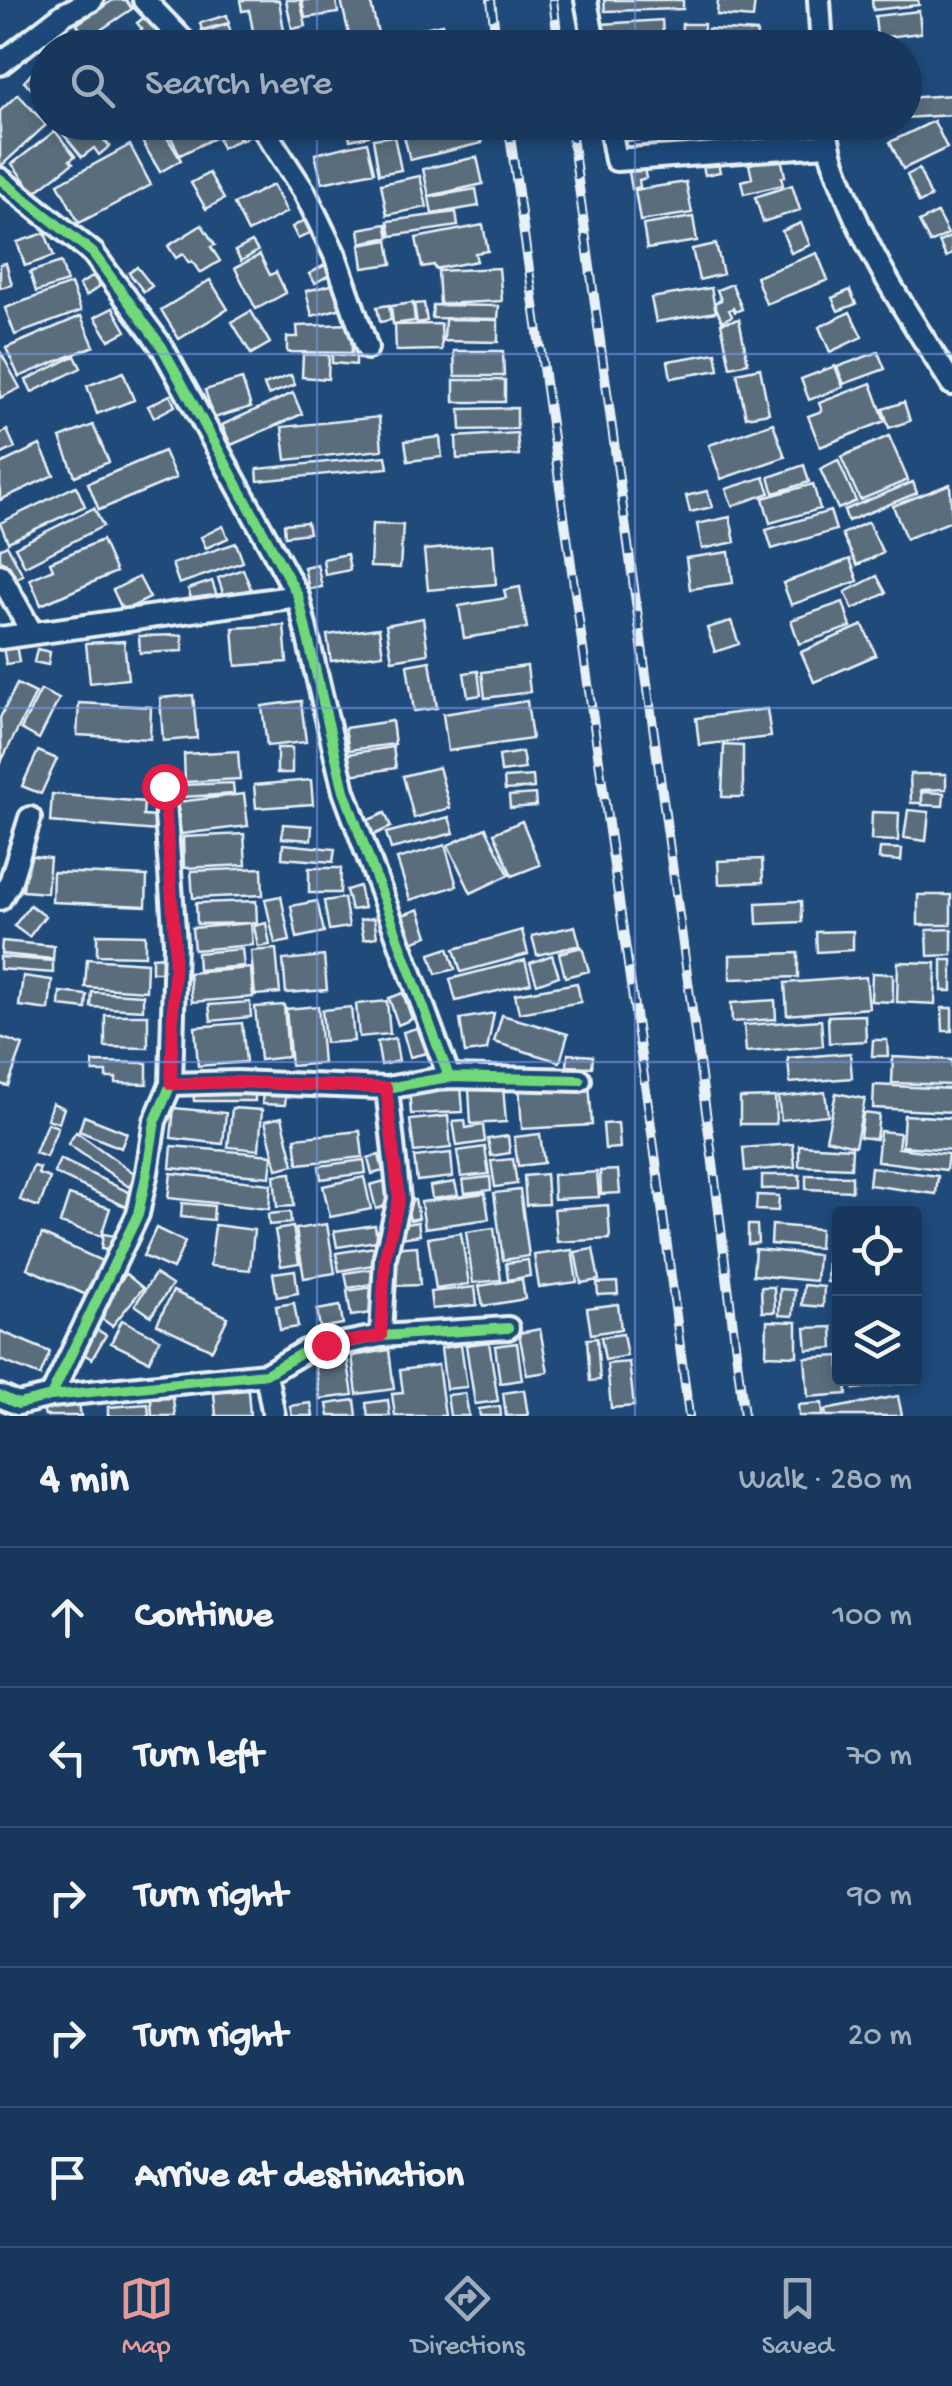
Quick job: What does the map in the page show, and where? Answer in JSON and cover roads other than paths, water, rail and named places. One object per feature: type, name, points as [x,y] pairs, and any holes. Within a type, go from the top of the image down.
[{"type":"street","points":[[44,30],[92,0]]},
{"type":"street","points":[[144,0],[173,30]]},
{"type":"street","points":[[586,0],[592,30]]},
{"type":"street","points":[[819,0],[821,30]]},
{"type":"street","points":[[0,64],[30,41]]},
{"type":"street","points":[[271,140],[305,193],[335,255],[367,348]]},
{"type":"street","points":[[612,140],[616,160],[827,145]]},
{"type":"street","points":[[827,140],[871,254],[952,384]]},
{"type":"street","points":[[0,179],[93,252],[162,347],[298,596],[344,791],[449,1077]]},
{"type":"street","points":[[0,575],[32,634]]},
{"type":"street","points":[[0,638],[298,596]]},
{"type":"street","points":[[50,1396],[138,1214],[155,1121],[171,1084],[175,943],[164,786]]},
{"type":"street","points":[[0,899],[10,883],[30,818]]},
{"type":"street","points":[[171,1084],[237,1082],[386,1088],[449,1077],[580,1080]]},
{"type":"street","points":[[381,1336],[385,1257],[399,1199],[386,1088]]},
{"type":"street","points":[[10,1406],[50,1396],[266,1374],[305,1351],[381,1336],[508,1328]]},
{"type":"street","points":[[266,1374],[274,1416]]},
{"type":"railway","points":[[491,0],[495,30]]},
{"type":"railway","points":[[553,0],[557,30]]},
{"type":"railway","points":[[511,140],[689,1416]]},
{"type":"railway","points":[[572,140],[744,1416]]}]
